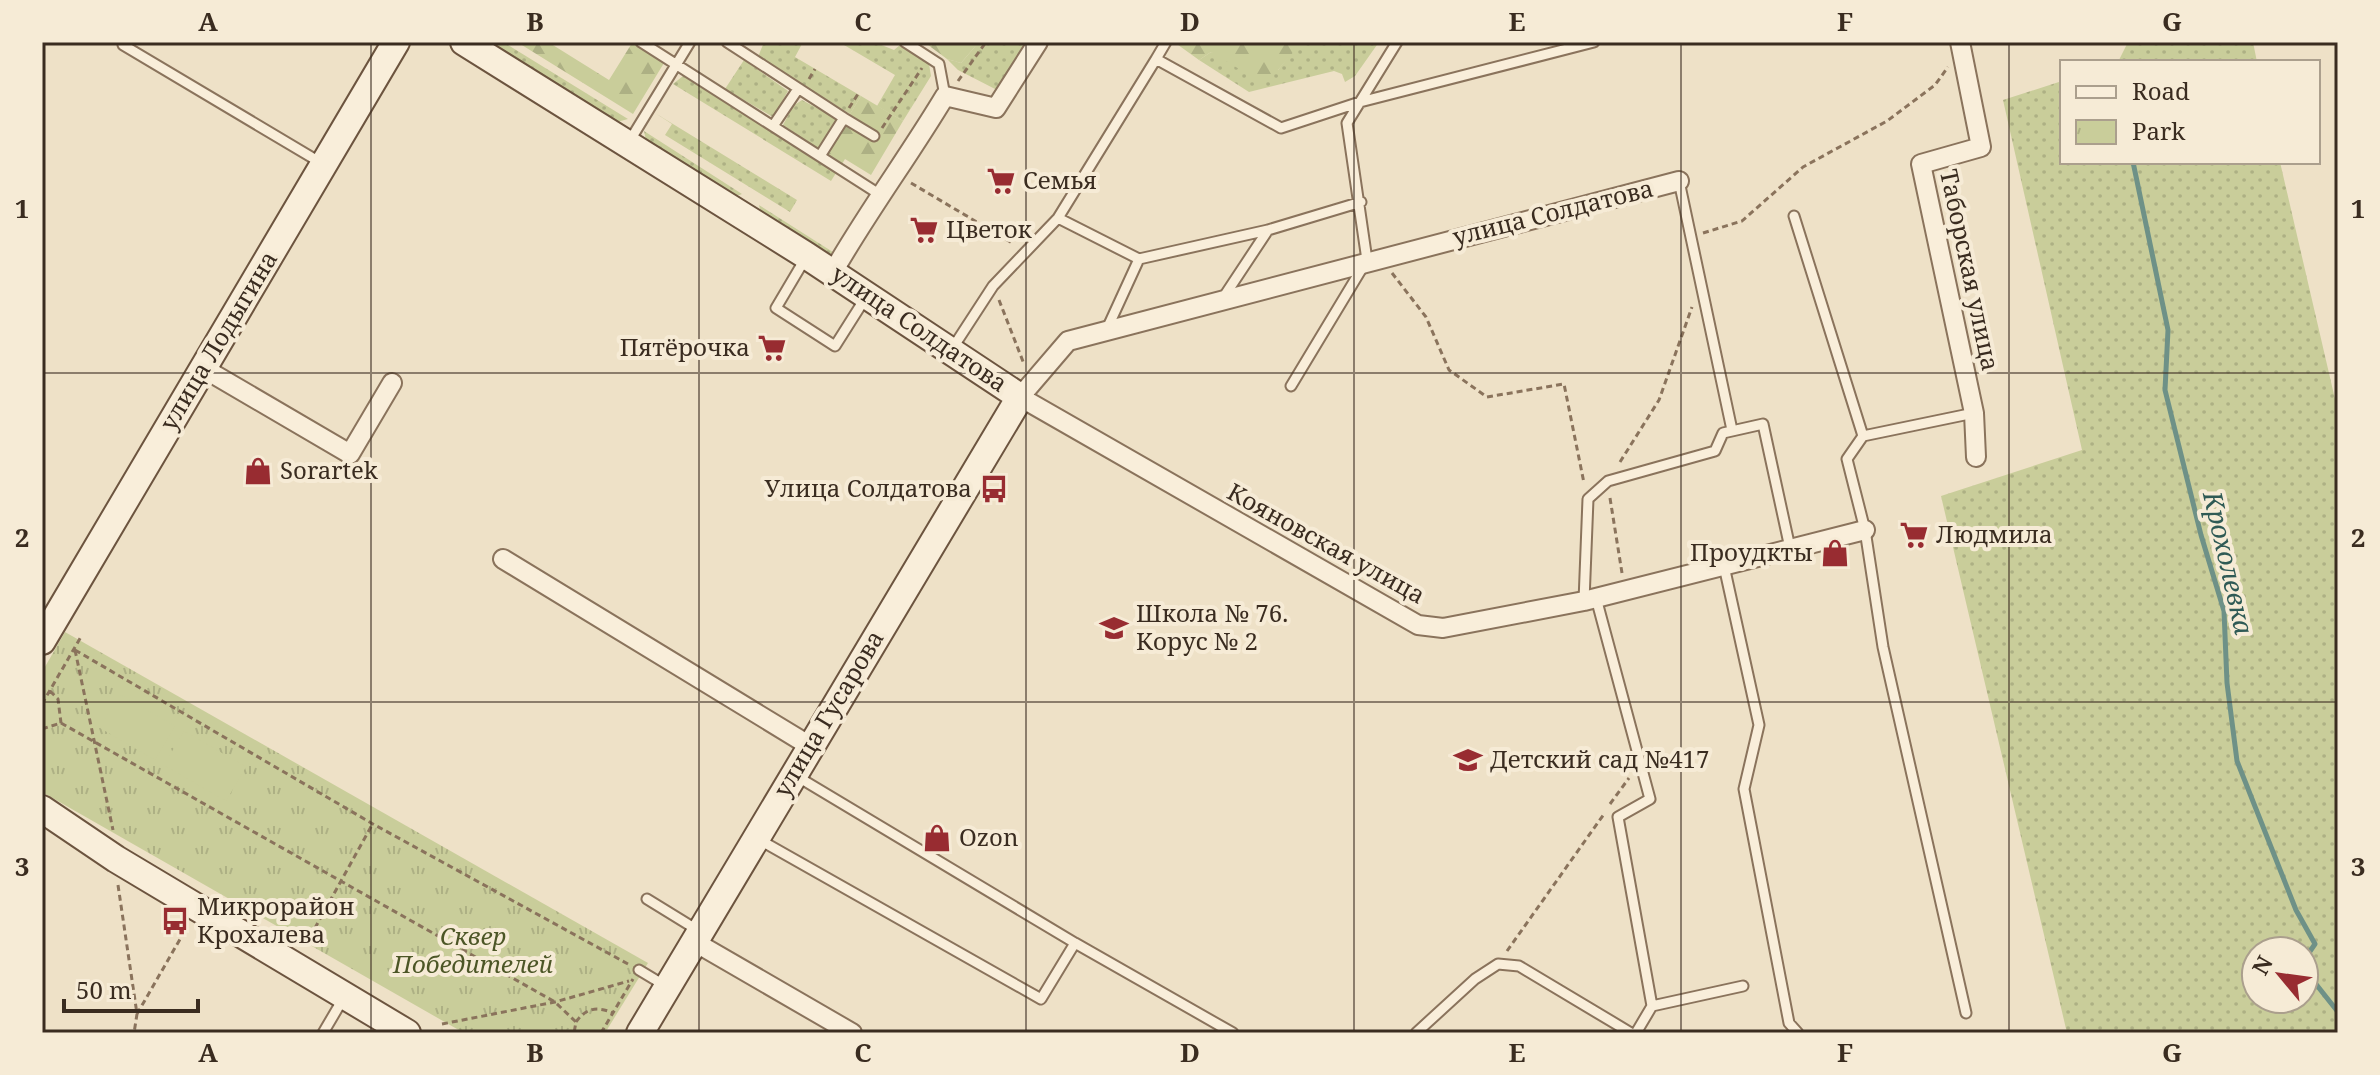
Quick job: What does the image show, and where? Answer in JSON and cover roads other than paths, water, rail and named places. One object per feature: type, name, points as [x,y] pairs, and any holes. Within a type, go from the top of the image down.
[{"type":"street","name":"улица Лодыгина","points":[[42,641],[396,42]]},
{"type":"street","name":"улица Солдатова","points":[[464,42],[833,272],[951,350],[1024,385],[1068,341],[1679,181]]},
{"type":"street","points":[[833,272],[879,194],[897,175],[945,96],[996,108],[1038,42]]},
{"type":"street","name":"Таборская улица","points":[[1960,44],[1981,147],[1921,164],[1974,413],[1976,457]]},
{"type":"street","points":[[203,368],[350,454],[392,383]]},
{"type":"street","name":"Кояновская улица","points":[[1024,385],[1418,625],[1443,628],[1590,599],[1865,530]]},
{"type":"street","name":"улица Гусарова","points":[[640,1033],[1024,385]]},
{"type":"street","points":[[503,559],[810,746]]},
{"type":"street","points":[[42,809],[116,859],[407,1033]]},
{"type":"street","points":[[696,936],[852,1033]]},
{"type":"lane","points":[[641,42],[879,194]]},
{"type":"lane","points":[[628,144],[690,42]]},
{"type":"lane","points":[[727,42],[874,136]]},
{"type":"lane","points":[[905,42],[939,64],[945,96]]},
{"type":"lane","points":[[951,350],[993,286],[1058,218],[1166,42]]},
{"type":"lane","points":[[1291,386],[1373,259],[1347,123],[1397,42]]},
{"type":"lane","points":[[1156,59],[1281,128],[1360,102],[1594,42]]},
{"type":"lane","points":[[123,45],[324,164]]},
{"type":"lane","points":[[773,126],[798,89]]},
{"type":"lane","points":[[820,156],[844,118]]},
{"type":"lane","points":[[1679,181],[1732,430]]},
{"type":"lane","points":[[1058,218],[1139,259],[1268,230],[1361,202]]},
{"type":"lane","points":[[1794,216],[1863,436]]},
{"type":"lane","points":[[1221,301],[1268,230]]},
{"type":"lane","points":[[807,256],[776,308],[835,346],[867,295]]},
{"type":"lane","points":[[1106,332],[1139,259]]},
{"type":"lane","points":[[1966,1013],[1883,647],[1865,530],[1847,459],[1863,436],[1974,413]]},
{"type":"lane","points":[[1416,1033],[1475,979],[1498,964],[1519,966],[1634,1033],[1652,1006],[1618,817],[1650,799],[1590,599],[1588,499],[1608,481],[1715,451],[1723,433],[1763,424],[1790,548]]},
{"type":"lane","points":[[1724,564],[1759,725],[1744,789],[1789,1023],[1798,1033]]},
{"type":"lane","points":[[793,774],[1075,943],[1233,1033]]},
{"type":"lane","points":[[755,838],[1041,999],[1075,943]]},
{"type":"lane","points":[[647,899],[696,936]]},
{"type":"lane","points":[[639,970],[667,987]]},
{"type":"lane","points":[[1652,1006],[1743,986]]},
{"type":"lane","points":[[323,1033],[345,996]]},
{"type":"waterway","name":"Крохолевка","points":[[2133,164],[2168,330],[2165,390],[2201,535],[2224,611],[2227,683],[2237,761],[2296,910],[2310,935]]},
{"type":"waterway","name":"Крохолевка","points":[[2320,989],[2338,1012]]},
{"type":"place","name":"Семья","points":[[1001,181]]},
{"type":"place","name":"Цветок","points":[[924,230]]},
{"type":"place","name":"Пятёрочка","points":[[772,348]]},
{"type":"place","name":"Sorartek","points":[[258,471]]},
{"type":"place","name":"Улица Солдатова","points":[[994,489]]},
{"type":"place","name":"Людмила","points":[[1914,535]]},
{"type":"place","name":"Проудкты","points":[[1835,553]]},
{"type":"place","name":"Школа № 76. Корус № 2","points":[[1114,628]]},
{"type":"place","name":"Детский сад №417","points":[[1468,760]]},
{"type":"place","name":"Ozon","points":[[937,838]]},
{"type":"place","name":"Микрорайон Крохалева","points":[[175,921]]},
{"type":"park label","name":"Сквер Победителей","points":[[473,951]]}]
